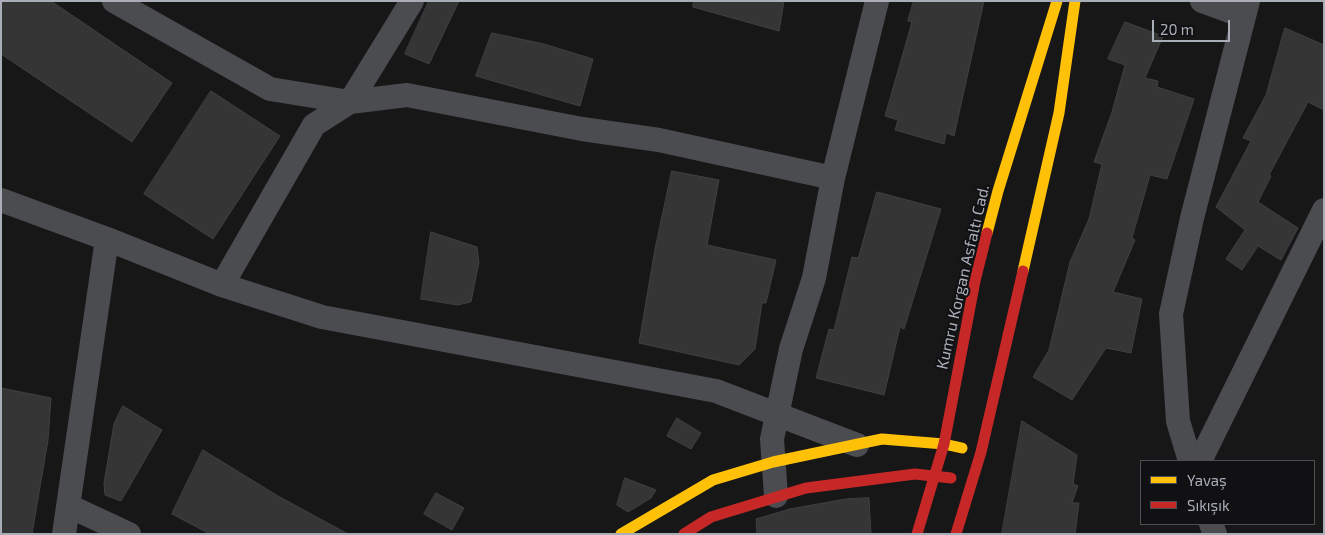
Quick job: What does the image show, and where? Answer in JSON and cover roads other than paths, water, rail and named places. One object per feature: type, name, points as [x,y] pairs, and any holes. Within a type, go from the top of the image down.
[{"type":"main road","name":"Kumru Korgan Asfaltı Cad.","points":[[917,534],[944,444],[977,272],[998,191],[1057,1]]},
{"type":"main road","points":[[956,534],[980,452],[1059,113],[1075,1]]},
{"type":"main road","points":[[621,534],[713,480],[773,462],[882,439],[944,444],[980,452]]},
{"type":"main road","points":[[684,534],[711,517],[776,496],[824,486],[915,474],[972,480]]},
{"type":"street","points":[[114,1],[270,89],[350,102],[407,95],[582,129],[659,140],[833,178]]},
{"type":"street","points":[[222,285],[314,126],[350,102],[412,1]]},
{"type":"street","points":[[776,496],[772,439],[777,413],[791,349],[814,278],[833,178],[876,1]]},
{"type":"street","points":[[1190,460],[1178,421],[1172,314],[1192,218],[1246,8],[1202,1]]},
{"type":"street","points":[[1,200],[107,239],[222,285],[322,317],[716,391],[857,445]]},
{"type":"street","points":[[1200,460],[1324,210]]},
{"type":"street","points":[[64,534],[107,239]]},
{"type":"street","points":[[69,506],[129,534]]}]
